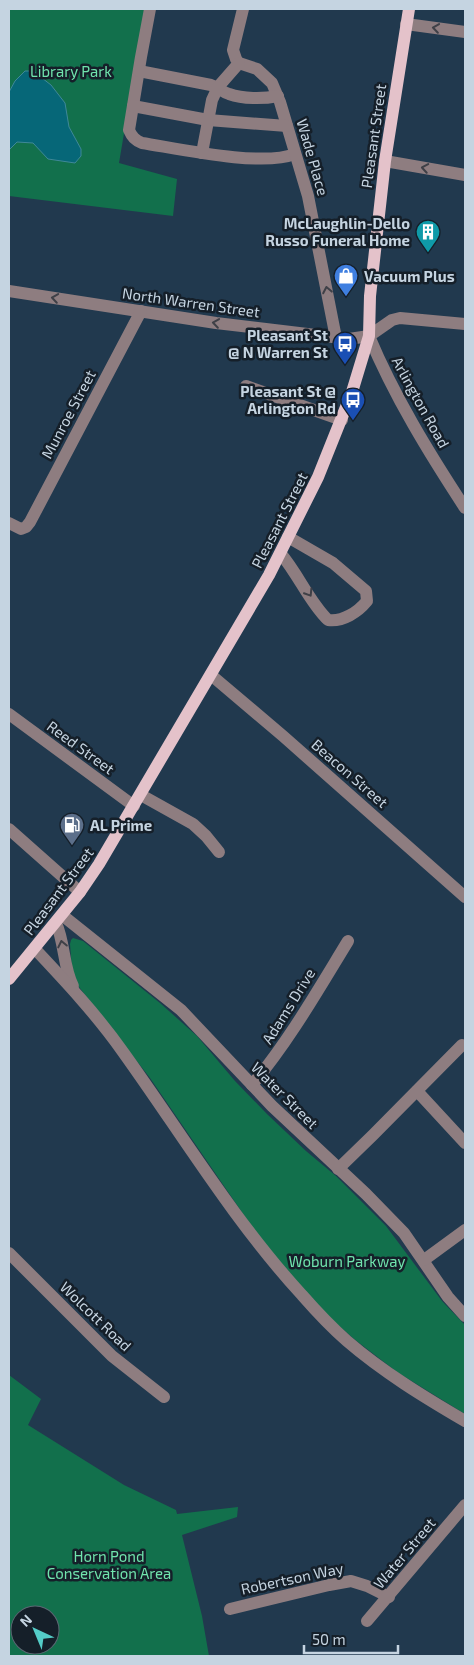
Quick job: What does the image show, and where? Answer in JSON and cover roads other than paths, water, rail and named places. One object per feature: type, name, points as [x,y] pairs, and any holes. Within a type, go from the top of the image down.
[{"type":"main road","name":"Pleasant Street","points":[[9,979],[80,892],[137,801],[281,554],[318,477],[342,420],[369,336],[370,296],[385,161],[409,9]]},
{"type":"street","points":[[150,9],[129,130],[132,136],[142,143],[229,156],[270,159],[285,158],[295,154]]},
{"type":"street","points":[[202,153],[212,100],[218,87],[240,63],[236,59],[233,44],[243,9]]},
{"type":"street","points":[[406,24],[465,32]]},
{"type":"street","name":"Wade Place","points":[[240,63],[257,69],[264,74],[272,83],[279,99],[308,196],[336,338]]},
{"type":"street","points":[[139,71],[218,87],[229,94],[238,96],[279,99]]},
{"type":"street","points":[[133,106],[208,120],[287,126]]},
{"type":"street","points":[[385,161],[465,175]]},
{"type":"street","name":"North Warren Street","points":[[9,291],[336,338],[352,339],[369,336]]},
{"type":"street","name":"Munroe Street","points":[[9,523],[21,529],[30,522],[141,311]]},
{"type":"street","points":[[369,336],[392,320],[400,318],[465,324]]},
{"type":"street","name":"Arlington Road","points":[[369,336],[387,379],[465,508]]},
{"type":"street","points":[[246,386],[342,420]]},
{"type":"street","points":[[281,554],[293,568],[318,609],[328,620],[336,622],[343,619],[362,608],[367,601],[366,591],[333,563],[288,537]]},
{"type":"street","name":"Beacon Street","points":[[211,675],[310,759],[465,897]]},
{"type":"street","name":"Reed Street","points":[[9,714],[137,801],[193,824],[219,852]]},
{"type":"street","points":[[9,829],[80,892]]},
{"type":"street","points":[[59,919],[69,978],[79,997]]},
{"type":"street","name":"Water Street","points":[[59,919],[173,1003],[198,1027],[252,1085],[392,1219],[424,1260],[448,1297],[465,1316]]},
{"type":"street","name":"Adams Drive","points":[[252,1085],[296,1026],[348,940]]},
{"type":"street","points":[[35,949],[79,997],[122,1050],[219,1190],[278,1268],[346,1340],[389,1374],[465,1421]]},
{"type":"street","points":[[338,1169],[462,1045]]},
{"type":"street","points":[[417,1091],[465,1143]]},
{"type":"street","points":[[424,1260],[465,1230]]},
{"type":"street","name":"Wolcott Road","points":[[9,1253],[112,1356],[164,1397]]},
{"type":"street","name":"Water Street","points":[[367,1621],[465,1505]]},
{"type":"street","name":"Robertson Way","points":[[230,1608],[350,1582],[367,1586],[389,1596]]},
{"type":"place","name":"McLaughlin-Dello Russo Funeral Home","points":[[428,253]]},
{"type":"place","name":"Vacuum Plus","points":[[346,297]]},
{"type":"place","name":"Pleasant St @ N Warren St","points":[[345,365]]},
{"type":"place","name":"Pleasant St @ Arlington Rd","points":[[353,421]]},
{"type":"place","name":"AL Prime","points":[[72,846]]},
{"type":"park label","name":"Library Park","points":[[71,71]]},
{"type":"park label","name":"Woburn Parkway","points":[[347,1261]]},
{"type":"park label","name":"Horn Pond Conservation Area","points":[[109,1564]]}]
